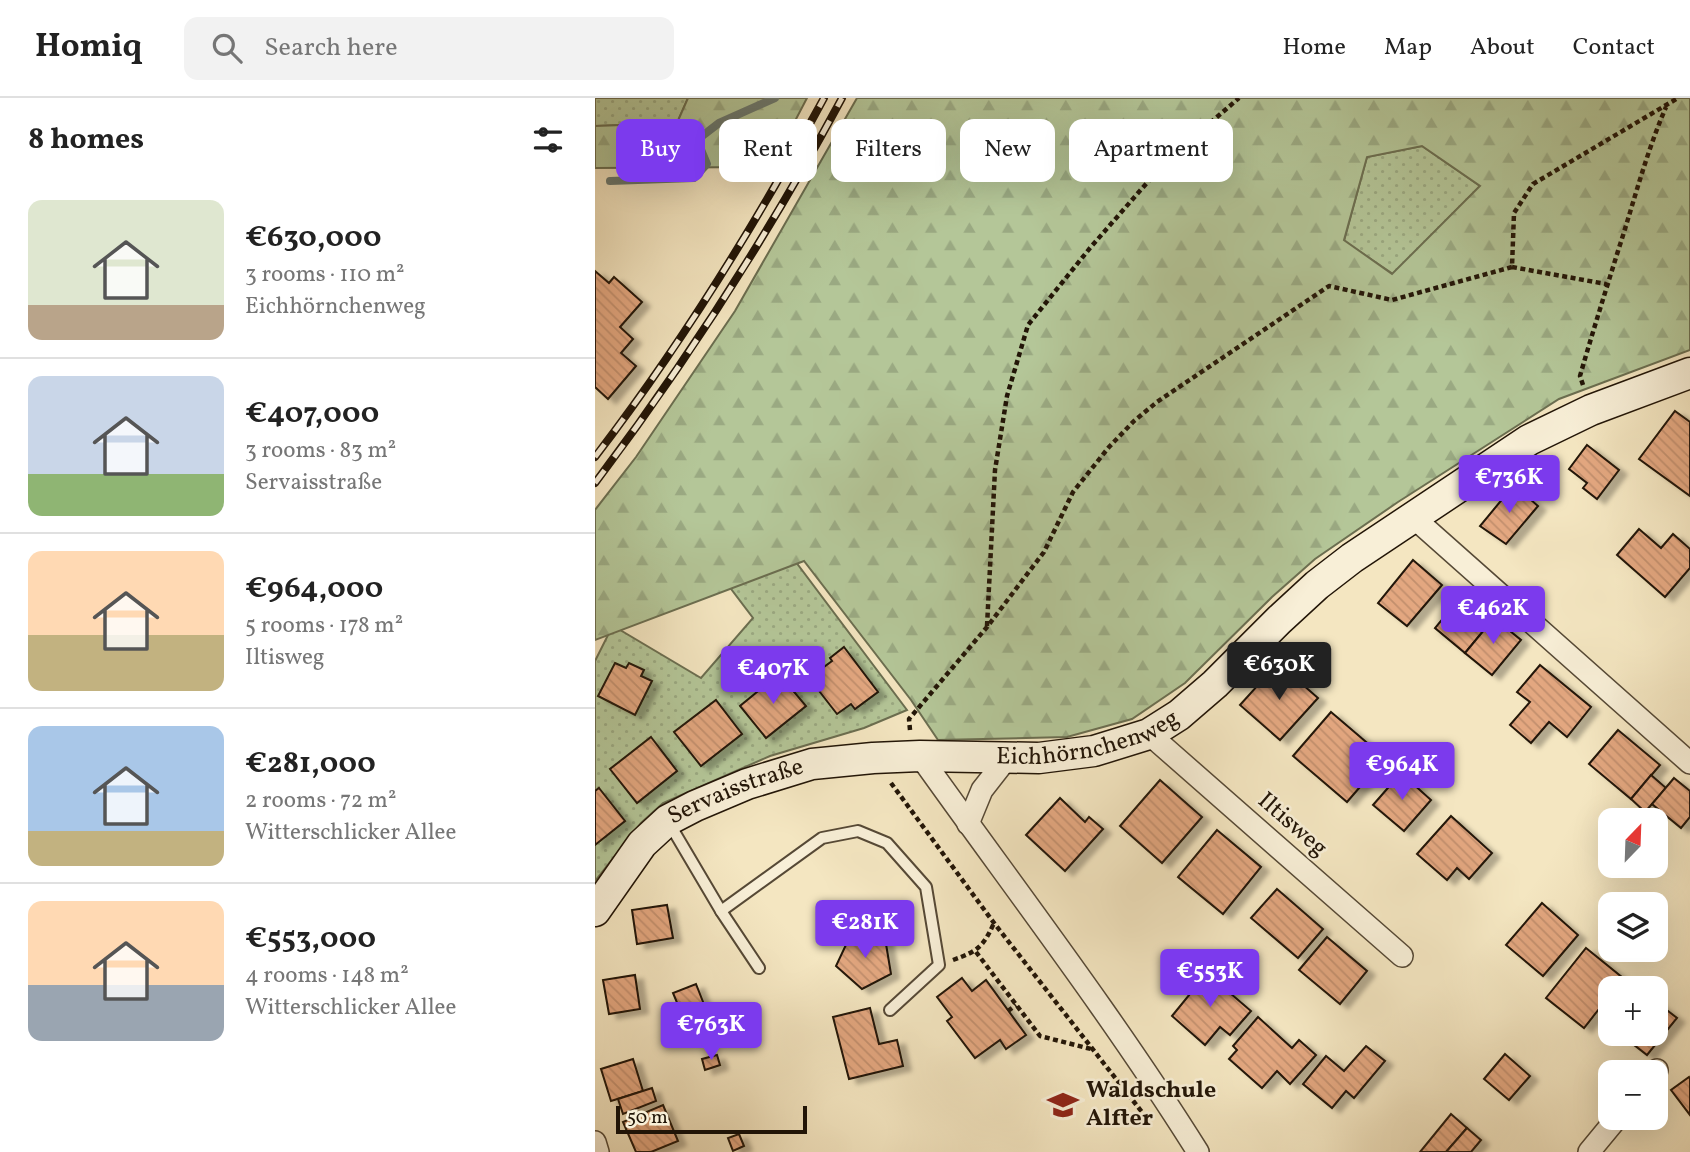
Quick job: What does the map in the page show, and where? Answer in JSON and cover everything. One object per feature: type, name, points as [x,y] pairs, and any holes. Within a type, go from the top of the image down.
[{"type":"street","name":"Eichhörnchenweg","points":[[920,757],[1039,758],[1094,751],[1149,734],[1179,715],[1215,684],[1317,585],[1352,558],[1529,440],[1591,410],[1690,373]]},
{"type":"street","points":[[1414,518],[1690,763]]},
{"type":"street","name":"Iltisweg","points":[[1149,734],[1402,956]]},
{"type":"street","points":[[920,757],[1082,976],[1198,1152]]},
{"type":"street","name":"Servaisstraße","points":[[595,911],[642,844],[668,820],[695,806],[747,784],[813,764],[920,757]]},
{"type":"street","points":[[968,824],[982,790],[1007,758]]},
{"type":"street","points":[[1588,1152],[1607,1130]]},
{"type":"street","points":[[595,1142],[599,1152]]},
{"type":"lane","points":[[668,820],[721,911],[759,968]]},
{"type":"lane","points":[[721,911],[822,838],[858,831],[887,843],[926,887],[939,965],[890,1010]]},
{"type":"path","points":[[987,626],[995,470],[1007,396],[1028,325],[1090,248],[1166,161],[1239,98]]},
{"type":"path","points":[[1512,267],[1514,213],[1533,184],[1678,98]]},
{"type":"path","points":[[1591,410],[1580,376],[1648,148],[1667,105]]},
{"type":"path","points":[[920,757],[909,719],[1045,552],[1073,492],[1087,474],[1134,421],[1183,382],[1329,286],[1392,300],[1512,267],[1606,284]]},
{"type":"path","points":[[873,758],[994,923],[1149,1121]]},
{"type":"path","points":[[939,965],[976,952],[986,941],[994,923]]},
{"type":"path","points":[[976,952],[1040,1036],[1092,1050]]},
{"type":"path","points":[[1008,1011],[1016,1005]]},
{"type":"green space","points":[[595,98],[688,98],[679,119],[616,119],[616,125],[595,126]]},
{"type":"green space","points":[[688,98],[807,98],[796,119],[719,119],[719,167],[705,167],[705,119],[679,119]]},
{"type":"green space","points":[[857,98],[1690,98],[1690,350],[1559,399],[1398,502],[1315,559],[1272,597],[1185,683],[1132,719],[1067,737],[938,740],[911,700],[804,561],[595,640],[595,510],[636,457],[735,311],[809,182],[817,182],[817,168],[831,143],[831,182],[946,182],[946,119],[845,119]],"holes":[[[1422,146],[1480,186],[1392,274],[1344,240],[1367,157]]]},
{"type":"green space","points":[[616,125],[616,168],[595,168],[595,126]]},
{"type":"green space","points":[[1422,146],[1480,186],[1393,274],[1344,241],[1367,157]]},
{"type":"green space","points":[[717,457],[907,710],[864,728],[770,756],[663,803],[641,823],[595,881],[595,661],[608,635],[615,627],[701,678],[753,618],[675,515]]},
{"type":"building","points":[[595,271],[609,283],[614,277],[642,302],[620,327],[633,339],[621,353],[636,366],[608,399],[595,387]]},
{"type":"building","points":[[1675,411],[1690,422],[1690,496],[1639,459]]},
{"type":"building","points":[[1587,445],[1619,470],[1597,499],[1583,488],[1587,483],[1569,469]]},
{"type":"building","points":[[1514,485],[1538,506],[1506,544],[1480,526]]},
{"type":"building","points":[[1639,529],[1661,548],[1673,534],[1690,549],[1690,568],[1665,597],[1617,555]]},
{"type":"building","points":[[1413,560],[1442,585],[1407,626],[1378,603]]},
{"type":"building","points":[[1464,593],[1494,618],[1465,653],[1435,628]]},
{"type":"building","points":[[1494,618],[1521,640],[1492,675],[1465,653]]},
{"type":"building","points":[[844,647],[878,692],[855,709],[851,704],[837,714],[809,678],[832,661],[830,658]]},
{"type":"building","points":[[615,663],[626,668],[629,663],[644,670],[641,676],[652,681],[635,715],[598,696]]},
{"type":"building","points":[[1278,663],[1318,698],[1280,740],[1240,705]]},
{"type":"building","points":[[1540,665],[1591,707],[1567,737],[1549,722],[1531,743],[1510,725],[1530,702],[1517,692]]},
{"type":"building","points":[[779,674],[806,706],[766,738],[740,706]]},
{"type":"building","points":[[716,700],[742,734],[701,766],[674,732]]},
{"type":"building","points":[[1331,712],[1385,758],[1347,802],[1293,756]]},
{"type":"building","points":[[1618,730],[1660,765],[1631,799],[1589,764]]},
{"type":"building","points":[[651,737],[677,771],[637,803],[610,769]]},
{"type":"building","points":[[1401,773],[1431,800],[1404,831],[1373,805]]},
{"type":"building","points":[[1651,775],[1666,788],[1648,808],[1641,808],[1631,799]]},
{"type":"building","points":[[1674,778],[1690,791],[1690,817],[1681,828],[1668,817],[1668,808],[1657,808],[1652,804]]},
{"type":"building","points":[[1160,780],[1202,817],[1162,863],[1120,826]]},
{"type":"building","points":[[599,788],[625,821],[595,845],[595,791]]},
{"type":"building","points":[[1060,798],[1085,822],[1089,817],[1103,829],[1065,871],[1026,835]]},
{"type":"building","points":[[1451,816],[1492,853],[1469,879],[1457,868],[1447,880],[1417,854]]},
{"type":"building","points":[[1217,830],[1261,867],[1223,914],[1178,877]]},
{"type":"building","points":[[1277,889],[1323,929],[1298,958],[1251,918]]},
{"type":"building","points":[[1542,903],[1578,935],[1543,976],[1506,945]]},
{"type":"building","points":[[667,905],[673,938],[637,944],[632,910]]},
{"type":"building","points":[[851,934],[885,938],[891,974],[862,989],[836,966]]},
{"type":"building","points":[[1327,937],[1367,971],[1340,1004],[1299,970]]},
{"type":"building","points":[[1586,948],[1598,958],[1598,962],[1603,962],[1621,976],[1598,976],[1598,1010],[1584,1028],[1546,998]]},
{"type":"building","points":[[1202,969],[1251,1011],[1230,1035],[1220,1027],[1205,1045],[1172,1016],[1190,994],[1184,990]]},
{"type":"building","points":[[635,975],[640,1009],[609,1014],[603,980]]},
{"type":"building","points":[[962,978],[972,991],[986,980],[1026,1035],[1006,1049],[1000,1040],[975,1058],[947,1021],[952,1017],[937,997]]},
{"type":"building","points":[[696,984],[705,1007],[683,1017],[673,993]]},
{"type":"building","points":[[870,1008],[879,1044],[897,1040],[903,1066],[849,1079],[833,1017]]},
{"type":"building","points":[[1668,1011],[1677,1018],[1668,1029]]},
{"type":"building","points":[[1258,1017],[1292,1048],[1299,1040],[1316,1055],[1290,1084],[1277,1071],[1262,1088],[1229,1059],[1237,1050],[1233,1046]]},
{"type":"building","points":[[1366,1046],[1385,1061],[1354,1098],[1346,1091],[1332,1108],[1303,1084],[1326,1056],[1344,1071]]},
{"type":"building","points":[[1635,1046],[1654,1046],[1647,1055]]},
{"type":"building","points":[[1505,1054],[1530,1076],[1509,1100],[1484,1079]]},
{"type":"building","points":[[717,1055],[720,1065],[705,1070],[702,1059]]},
{"type":"building","points":[[633,1059],[643,1091],[611,1101],[601,1069]]},
{"type":"building","points":[[1689,1077],[1690,1079],[1690,1115],[1671,1090]]},
{"type":"building","points":[[652,1088],[656,1101],[623,1114],[618,1099]]},
{"type":"building","points":[[663,1105],[678,1141],[651,1152],[636,1152],[623,1122]]},
{"type":"building","points":[[1451,1114],[1467,1128],[1446,1152],[1420,1152]]},
{"type":"building","points":[[1467,1128],[1481,1140],[1471,1152],[1446,1152]]},
{"type":"building","points":[[739,1134],[744,1146],[733,1151],[728,1138]]},
{"type":"waterway","points":[[610,181],[694,178],[707,164],[697,140],[719,123],[775,98]]},
{"type":"railway","points":[[595,457],[658,371],[717,282],[824,98]]},
{"type":"railway","points":[[595,483],[726,295],[786,198],[842,98]]},
{"type":"place","name":"Waldschule Alfter","points":[[1063,1105]]}]
